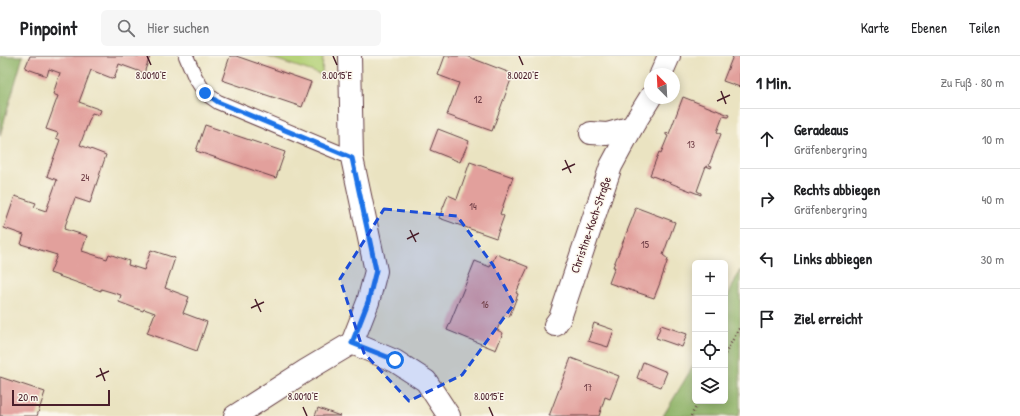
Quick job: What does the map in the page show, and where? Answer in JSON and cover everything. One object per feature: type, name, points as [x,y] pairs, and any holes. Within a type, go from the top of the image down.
[{"type":"street","points":[[236,416],[352,343],[368,302],[376,270],[352,158],[350,56]]},
{"type":"street","points":[[664,68],[669,56]]},
{"type":"street","name":"Christine-Koch-Straße","points":[[555,325],[560,318],[611,166],[632,126],[646,104]]},
{"type":"street","points":[[591,133],[607,134],[632,126]]},
{"type":"street","points":[[352,343],[395,360],[426,381],[449,416]]},
{"type":"lane","points":[[186,56],[205,93],[218,102],[352,158]]},
{"type":"path","points":[[728,348],[740,326]]},
{"type":"path","points":[[691,416],[697,404]]},
{"type":"highlighted area","points":[[384,209],[457,216],[493,265],[514,304],[462,375],[409,401],[364,353],[340,279]]},
{"type":"green space","points":[[0,56],[23,56],[0,135]]},
{"type":"green space","points":[[266,56],[323,56],[322,75]]},
{"type":"green space","points":[[740,270],[740,412],[738,416],[663,416],[692,368],[692,404],[728,404],[728,296]]},
{"type":"building","points":[[30,56],[150,56],[144,73],[119,64],[114,79],[91,70],[79,102],[101,110],[99,115],[92,113],[80,145],[106,155],[90,203],[75,198],[64,229],[87,236],[82,251],[107,259],[109,254],[129,261],[128,265],[144,270],[151,250],[175,258],[165,288],[189,297],[183,313],[207,322],[197,351],[147,333],[155,313],[144,309],[143,311],[119,302],[121,295],[101,289],[101,291],[50,273],[57,255],[21,244],[24,235],[4,228],[15,196],[36,203],[34,207],[46,211],[57,180],[47,176],[60,140],[56,138],[58,133],[46,129],[58,96],[53,94],[60,73],[49,69],[47,76],[25,68]]},
{"type":"building","points":[[230,56],[236,56],[311,82],[302,107],[222,80]]},
{"type":"building","points":[[445,56],[466,56],[513,74],[492,131],[447,115],[459,83],[438,75]]},
{"type":"building","points":[[733,56],[740,56],[740,87],[723,81]]},
{"type":"building","points":[[683,97],[729,115],[728,117],[723,116],[717,132],[721,134],[709,165],[712,166],[711,168],[706,166],[697,191],[701,193],[701,195],[650,175],[659,152],[661,153],[668,136],[666,133],[669,134]]},
{"type":"building","points":[[205,125],[285,152],[276,178],[196,151]]},
{"type":"building","points":[[438,129],[469,141],[460,162],[430,150]]},
{"type":"building","points":[[470,162],[513,177],[500,214],[504,216],[496,238],[439,218],[448,195],[457,199]]},
{"type":"building","points":[[635,207],[675,222],[663,255],[668,259],[654,298],[609,283],[615,267],[613,267],[636,209],[634,209]]},
{"type":"building","points":[[496,254],[528,267],[516,293],[518,294],[509,317],[504,315],[497,330],[503,333],[496,350],[447,330],[475,261],[490,267]]},
{"type":"building","points":[[594,323],[614,330],[608,347],[588,341]]},
{"type":"building","points":[[661,325],[687,334],[682,347],[656,338]]},
{"type":"building","points":[[571,358],[619,376],[610,399],[605,397],[599,416],[549,416]]},
{"type":"building","points":[[643,362],[667,372],[661,387],[637,378]]},
{"type":"building","points":[[0,377],[45,392],[37,416],[0,416]]},
{"type":"building","points":[[318,408],[340,416],[315,416]]},
{"type":"route","points":[[205,93],[218,102],[352,158],[376,270],[368,302],[352,343],[395,360]]}]
